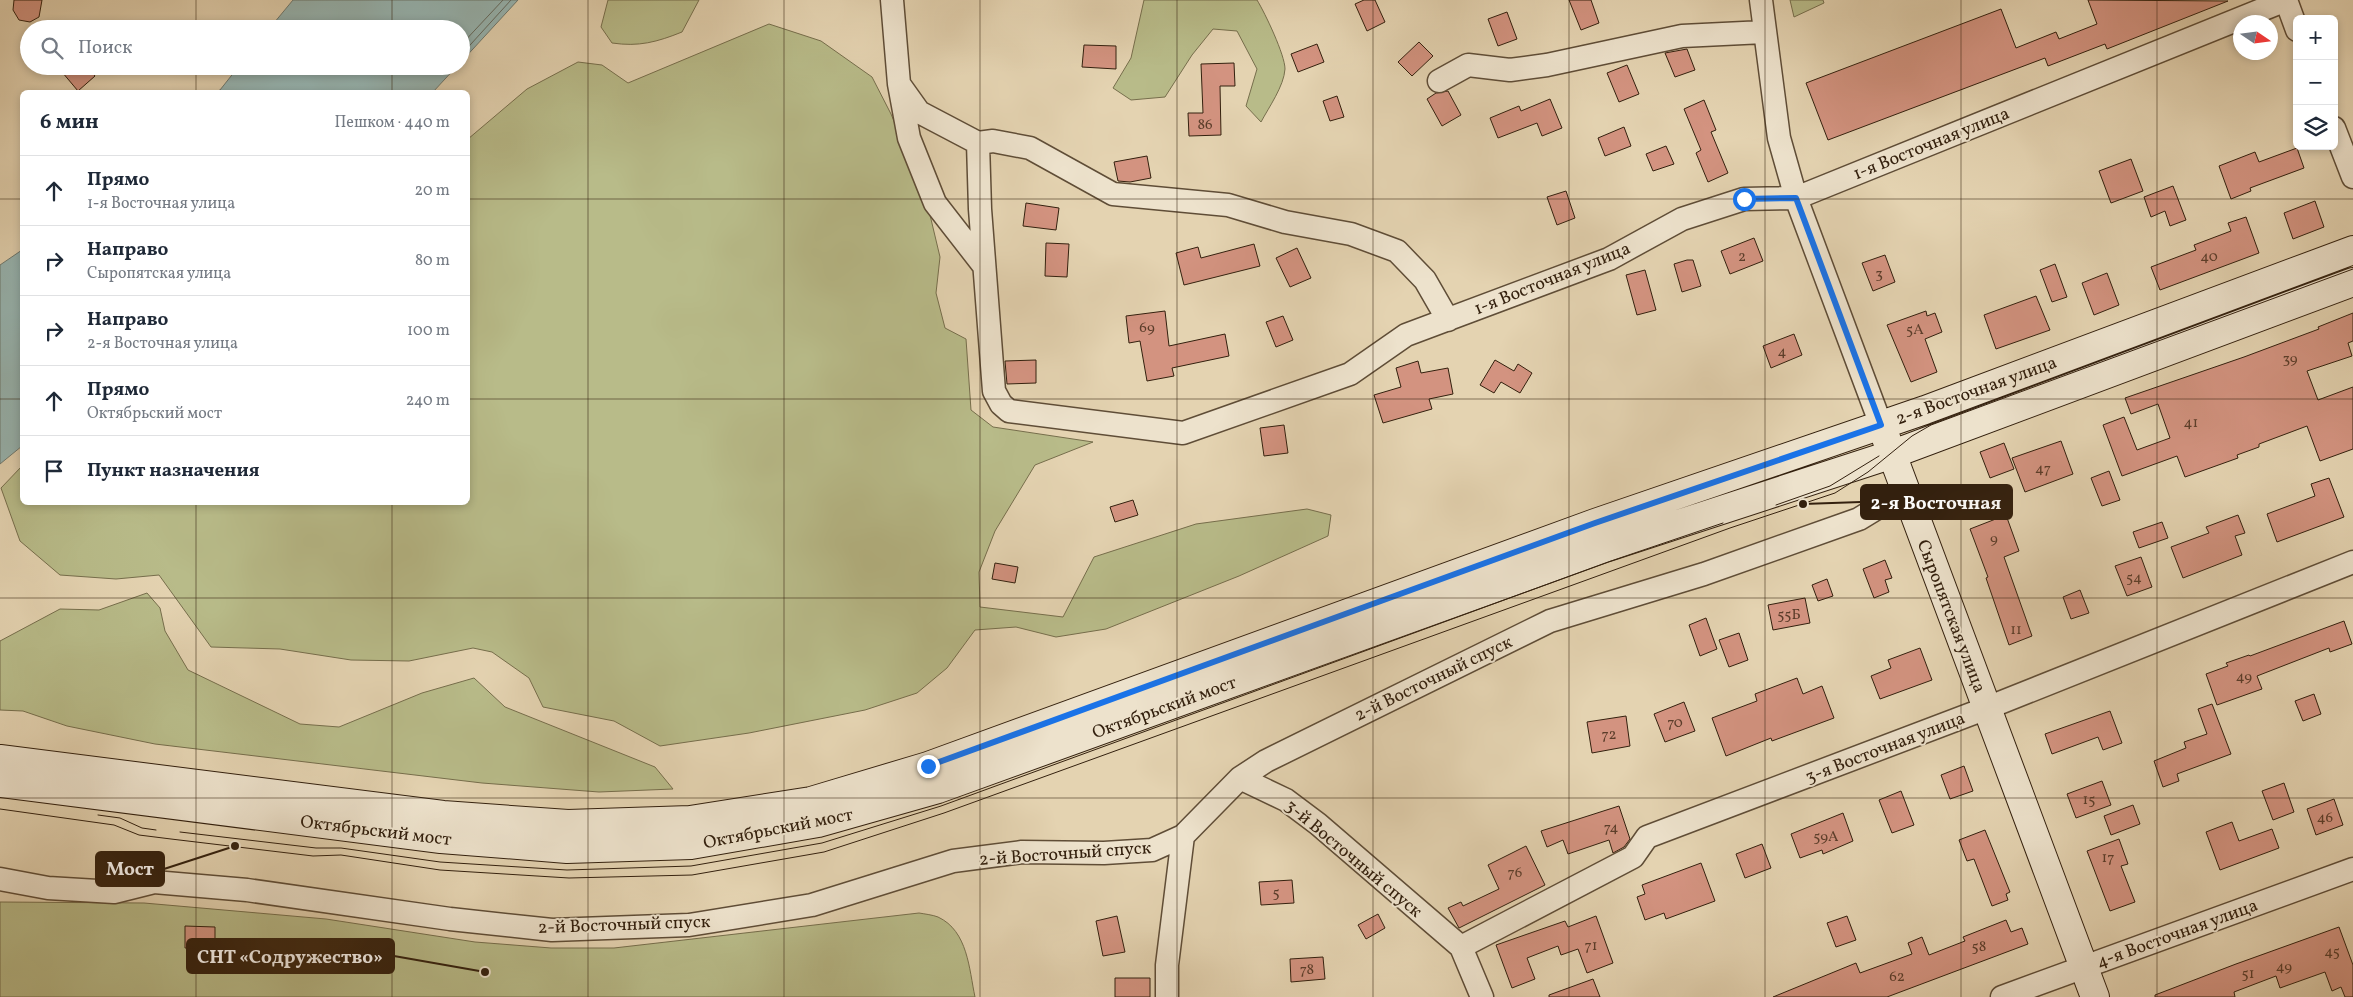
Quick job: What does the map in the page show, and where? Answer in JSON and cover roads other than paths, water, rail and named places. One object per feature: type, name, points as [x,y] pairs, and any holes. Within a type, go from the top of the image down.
[{"type":"main road","name":"2-я Восточная улица","points":[[1595,523],[1881,425],[2353,250]]},
{"type":"main road","name":"2-я Восточная улица","points":[[1605,548],[1892,454],[2353,282]]},
{"type":"main road","name":"Сыропятская улица","points":[[1881,425],[2095,997]]},
{"type":"main road","name":"Октябрьский мост","points":[[0,759],[443,815],[568,824],[690,820],[811,801],[928,766],[1595,523]]},
{"type":"main road","name":"Октябрьский мост","points":[[0,783],[442,839],[567,849],[691,845],[818,824],[938,789],[1605,548]]},
{"type":"street","points":[[892,0],[899,84],[909,138],[935,203],[984,266]]},
{"type":"street","name":"Сыропятская улица","points":[[1761,0],[1779,138],[1796,198],[1881,425]]},
{"type":"street","points":[[2286,0],[2293,19]]},
{"type":"street","name":"1-я Восточная улица","points":[[984,266],[994,391],[1001,404],[1008,411],[1183,433],[1350,374],[1406,335],[1609,259],[1682,219],[1744,199],[1796,198],[2286,0]]},
{"type":"street","points":[[1439,81],[1468,65],[1510,70],[1548,65],[1682,36],[1764,32]]},
{"type":"street","points":[[899,84],[919,112],[978,142],[993,141],[1030,148],[1113,194],[1228,205],[1284,222],[1351,234],[1397,251],[1425,280],[1448,320]]},
{"type":"street","points":[[2338,138],[2353,177]]},
{"type":"street","points":[[978,142],[984,266]]},
{"type":"street","name":"2-й Восточный спуск","points":[[0,879],[48,888],[114,892],[154,882],[247,890],[459,920],[552,930],[689,925],[812,905],[953,861],[1022,852],[1104,853],[1152,850],[1183,836],[1240,778],[1275,757],[1550,621],[1704,574],[1859,519],[1882,505],[1907,496]]},
{"type":"street","name":"3-я Восточная улица","points":[[1461,947],[1633,857],[1647,837],[1987,708],[2353,562]]},
{"type":"street","name":"3-й Восточный спуск","points":[[1240,778],[1286,800],[1305,814],[1461,947]]},
{"type":"street","points":[[1167,997],[1167,965],[1183,836]]},
{"type":"street","name":"4-я Восточная улица","points":[[2002,997],[2353,869]]},
{"type":"street","points":[[1461,947],[1482,997]]},
{"type":"water","points":[[293,0],[518,0],[470,52],[470,20],[276,20]]},
{"type":"water","points":[[232,75],[449,75],[435,90],[220,90]]},
{"type":"water","points":[[20,251],[20,448],[0,464],[0,265]]},
{"type":"tram line","points":[[0,809],[114,825],[139,835],[171,839],[313,856],[341,855],[440,870],[569,878],[692,875],[824,852],[944,813],[1730,528],[1835,493],[1868,472],[1912,436],[1931,425],[2353,269]]},
{"type":"tram line","points":[[1776,505],[1830,486],[1879,456]]},
{"type":"tram line","points":[[180,832],[316,848],[341,848],[440,862],[567,870],[691,866],[822,843],[941,806],[1608,562],[1723,523]]},
{"type":"tram line","points":[[98,815],[120,818],[142,828],[156,830]]},
{"type":"place","name":"2-я Восточная","points":[[1803,504]]},
{"type":"place","name":"Мост","points":[[235,846]]},
{"type":"place","name":"СНТ «Содружество»","points":[[485,972]]}]
